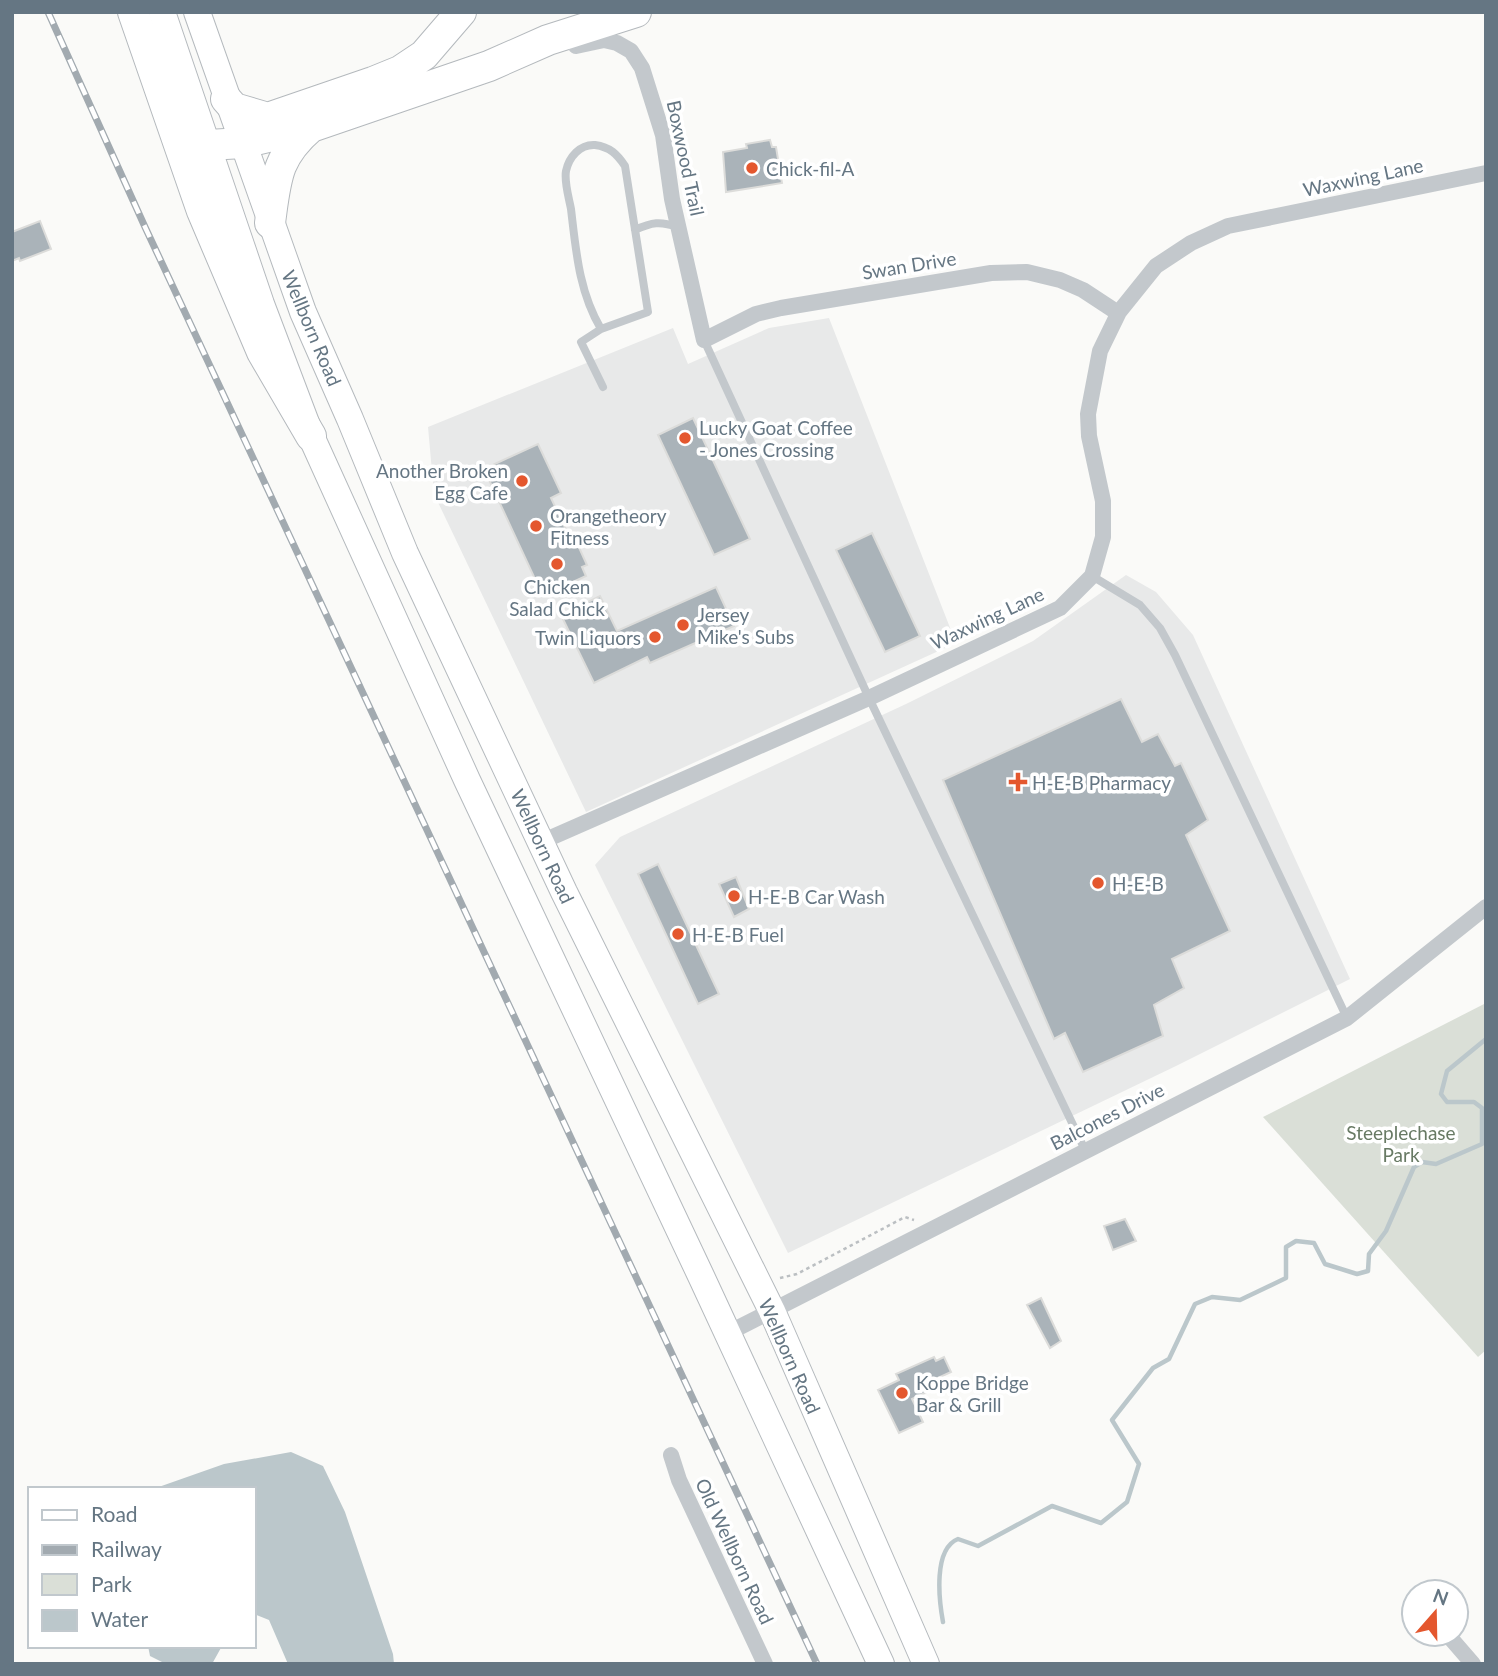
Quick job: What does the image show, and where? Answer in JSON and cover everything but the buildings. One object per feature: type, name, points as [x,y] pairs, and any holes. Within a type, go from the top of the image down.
[{"type":"highway","points":[[133,12],[213,236],[262,352],[311,436]]},
{"type":"highway","points":[[226,99],[234,108],[268,118],[373,82],[400,71],[424,55],[461,12]]},
{"type":"highway","points":[[208,145],[243,142],[311,127],[489,66],[548,40],[636,12]]},
{"type":"highway","points":[[270,223],[275,184],[282,161],[294,141],[311,127]]},
{"type":"main road","name":"Wellborn Road","points":[[162,12],[261,304],[311,436],[467,780],[881,1664]]},
{"type":"main road","name":"Wellborn Road","points":[[197,12],[303,312],[405,553],[541,842],[772,1311],[926,1664]]},
{"type":"street","name":"Boxwood Trail","points":[[489,66],[524,63],[592,41],[617,43],[631,51],[642,68],[663,135],[678,221],[704,340]]},
{"type":"street","name":"Waxwing Lane","points":[[541,842],[869,698],[1060,608],[1092,576],[1103,537],[1103,501],[1088,436],[1088,414],[1100,351],[1118,313],[1156,266],[1191,243],[1228,226],[1486,173]]},
{"type":"street","name":"Swan Drive","points":[[704,340],[756,314],[781,308],[991,273],[1027,272],[1060,280],[1083,290],[1118,313]]},
{"type":"street","name":"Balcones Drive","points":[[728,1333],[1347,1018],[1486,907]]},
{"type":"street","name":"Old Wellborn Road","points":[[671,1455],[679,1480],[765,1664]]},
{"type":"street","points":[[1460,1648],[1474,1664]]},
{"type":"lane","points":[[601,329],[582,286],[565,173],[574,153],[589,145],[602,146],[616,152],[625,166],[648,312],[601,329],[580,342],[603,387]]},
{"type":"lane","points":[[635,230],[651,222],[678,221]]},
{"type":"lane","points":[[704,340],[869,698],[1085,1150]]},
{"type":"lane","points":[[1092,576],[1140,605],[1160,628],[1347,1018]]},
{"type":"path","points":[[780,1278],[797,1274],[905,1217],[937,1226]]},
{"type":"shaded area","points":[[829,318],[956,643],[586,812],[434,494],[428,427],[673,328],[688,364],[769,328]]},
{"type":"shaded area","points":[[1126,575],[1156,592],[1193,635],[1350,979],[788,1253],[595,865],[620,837],[906,704],[1033,641]]},
{"type":"green space","name":"Steeplechase Park","points":[[1486,1003],[1486,1350],[1478,1357],[1263,1117]]},
{"type":"water","points":[[291,1452],[323,1466],[345,1512],[393,1654],[394,1664],[288,1664],[269,1620],[256,1615],[256,1487],[159,1487],[224,1464]]},
{"type":"water","points":[[148,1648],[221,1648],[212,1664],[166,1664],[150,1656]]},
{"type":"waterway","points":[[943,1622],[939,1589],[941,1564],[950,1545],[958,1539],[978,1546],[1052,1506],[1101,1523],[1127,1502],[1139,1464],[1112,1420],[1153,1368],[1169,1359],[1195,1304],[1212,1297],[1240,1300],[1286,1278],[1286,1247],[1296,1241],[1314,1243],[1325,1264],[1357,1274],[1368,1271],[1369,1254],[1386,1231],[1414,1167],[1422,1162],[1436,1164],[1482,1144],[1482,1108],[1474,1102],[1447,1102],[1441,1094],[1447,1071],[1486,1039]]},
{"type":"railway","points":[[48,12],[145,227],[817,1664]]},
{"type":"place","name":"Chick-fil-A","points":[[752,168]]},
{"type":"place","name":"Lucky Goat Coffee - Jones Crossing","points":[[685,438]]},
{"type":"place","name":"Another Broken Egg Cafe","points":[[522,481]]},
{"type":"place","name":"Orangetheory Fitness","points":[[536,526]]},
{"type":"place","name":"Chicken Salad Chick","points":[[557,564]]},
{"type":"place","name":"Jersey Mike's Subs","points":[[683,625]]},
{"type":"place","name":"Twin Liquors","points":[[655,637]]},
{"type":"place","name":"H-E-B Pharmacy","points":[[1018,782]]},
{"type":"place","name":"H-E-B","points":[[1098,883]]},
{"type":"place","name":"H-E-B Car Wash","points":[[734,896]]},
{"type":"place","name":"H-E-B Fuel","points":[[678,934]]},
{"type":"place","name":"Koppe Bridge Bar & Grill","points":[[902,1393]]}]
